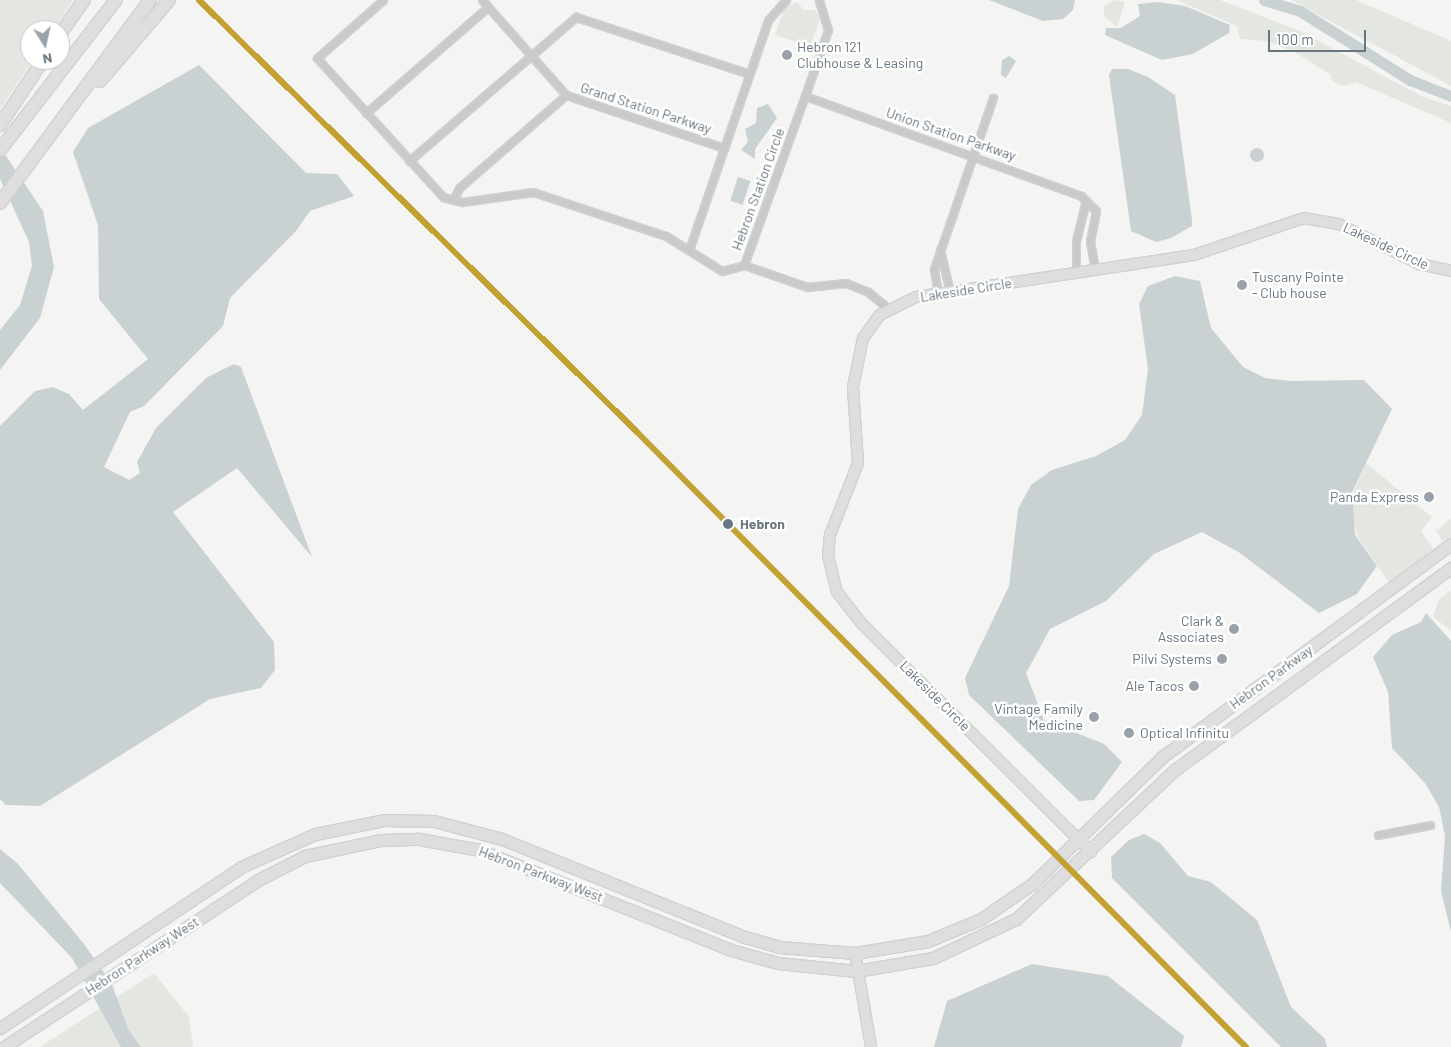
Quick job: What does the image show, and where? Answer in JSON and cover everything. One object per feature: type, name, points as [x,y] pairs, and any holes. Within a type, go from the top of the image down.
[{"type":"highway","points":[[70,20],[84,0]]},
{"type":"highway","points":[[0,150],[116,0]]},
{"type":"highway","points":[[0,203],[150,0]]},
{"type":"highway","points":[[32,161],[169,0]]},
{"type":"highway","points":[[0,125],[36,70]]},
{"type":"main road","name":"Hebron Parkway","points":[[1056,862],[1162,757],[1451,544]]},
{"type":"main road","points":[[1439,552],[1451,568]]},
{"type":"main road","name":"Hebron Parkway","points":[[1068,875],[1170,774],[1451,568]]},
{"type":"main road","points":[[1260,685],[1277,697]]},
{"type":"main road","points":[[1260,685],[1267,704]]},
{"type":"main road","name":"Hebron Parkway West","points":[[0,1028],[122,948],[195,896],[290,842],[384,820],[450,824],[528,848],[745,937],[800,950],[855,954],[928,941],[958,929],[1005,904],[1056,862]]},
{"type":"main road","name":"Hebron Parkway West","points":[[4,1047],[215,908],[306,856],[381,840],[419,839],[471,847],[747,956],[824,970],[856,971],[933,958],[989,935],[1042,899],[1068,875]]},
{"type":"street","points":[[383,0],[317,58],[443,197],[453,200],[533,192],[690,247],[768,20],[786,0]]},
{"type":"street","name":"Grand Station Parkway","points":[[482,0],[566,95],[724,148]]},
{"type":"street","name":"Hebron Station Circle","points":[[690,247],[713,269],[744,265],[828,30],[821,4],[812,0]]},
{"type":"street","points":[[366,113],[488,7]]},
{"type":"street","points":[[409,161],[571,19],[592,20],[749,74]]},
{"type":"street","points":[[453,200],[459,188],[566,95]]},
{"type":"street","name":"Union Station Parkway","points":[[805,96],[974,155],[1086,200]]},
{"type":"street","points":[[938,294],[934,268],[993,98]]},
{"type":"street","points":[[1086,200],[1096,211],[1090,241],[1095,270]]},
{"type":"street","points":[[1076,273],[1076,241],[1086,200]]},
{"type":"street","name":"Lakeside Circle","points":[[1090,852],[862,624],[837,592],[828,557],[830,535],[858,463],[854,370],[863,338],[889,309],[916,297],[1194,255],[1304,218],[1339,224],[1418,264],[1451,272]]},
{"type":"street","points":[[940,250],[950,292]]},
{"type":"street","points":[[744,265],[807,287],[846,283],[868,292],[889,309]]},
{"type":"street","points":[[1378,835],[1430,824]]},
{"type":"street","points":[[855,954],[856,971],[871,1047]]},
{"type":"shaded area","points":[[0,0],[73,0],[60,20],[20,20],[20,70],[26,70],[0,109]]},
{"type":"shaded area","points":[[989,0],[1075,0],[1073,10],[1063,19],[1043,21]]},
{"type":"shaded area","points":[[1114,0],[1125,2],[1117,27],[1104,16],[1104,6]]},
{"type":"shaded area","points":[[1176,0],[1220,0],[1300,31],[1423,97],[1451,106],[1451,123],[1356,82],[1344,86],[1333,82],[1330,74],[1296,53],[1268,41],[1240,39],[1237,26]]},
{"type":"shaded area","points":[[1291,0],[1356,0],[1451,41],[1451,86]]},
{"type":"shaded area","points":[[798,2],[803,10],[815,10],[820,19],[810,47],[775,35],[785,7]]},
{"type":"shaded area","points":[[1158,2],[1185,6],[1230,25],[1229,33],[1193,54],[1162,60],[1105,35],[1106,28],[1121,28],[1140,16],[1138,4]]},
{"type":"shaded area","points":[[1009,56],[1016,61],[1006,78],[1001,75],[1002,60]]},
{"type":"shaded area","points":[[199,65],[306,173],[337,174],[354,196],[310,211],[296,231],[230,298],[223,326],[144,406],[130,412],[104,467],[129,480],[140,473],[137,462],[156,428],[206,378],[234,364],[241,367],[312,557],[237,468],[173,512],[274,642],[275,670],[261,688],[210,699],[40,806],[6,805],[0,799],[0,426],[35,391],[53,387],[69,394],[83,410],[148,359],[99,299],[98,225],[73,152],[88,128]]},
{"type":"shaded area","points":[[1112,69],[1128,69],[1148,77],[1175,95],[1192,226],[1171,238],[1156,242],[1131,231],[1109,75]]},
{"type":"shaded area","points":[[768,104],[777,118],[755,149],[755,159],[741,150],[748,142],[745,129],[756,123],[757,108]]},
{"type":"shaded area","points":[[0,147],[43,211],[54,267],[40,318],[0,370],[0,330],[20,305],[32,266],[29,242],[0,179]]},
{"type":"shaded area","points":[[1257,148],[1262,150],[1264,155],[1262,160],[1257,162],[1252,160],[1250,155],[1252,150]]},
{"type":"shaded area","points":[[738,177],[750,181],[743,205],[730,201]]},
{"type":"shaded area","points":[[1175,276],[1200,281],[1211,328],[1243,367],[1265,378],[1290,381],[1364,380],[1392,409],[1352,492],[1355,535],[1377,566],[1357,594],[1319,613],[1240,553],[1202,532],[1154,554],[1106,601],[1050,629],[1026,673],[1044,720],[1104,744],[1122,762],[1094,800],[1079,801],[969,695],[965,678],[1009,586],[1018,509],[1031,485],[1052,470],[1096,456],[1125,440],[1142,415],[1148,369],[1139,304],[1148,286]]},
{"type":"shaded area","points":[[1366,463],[1432,517],[1421,531],[1433,549],[1389,583],[1358,537],[1353,520],[1351,497]]},
{"type":"shaded area","points":[[1451,518],[1451,537],[1442,541],[1434,526],[1438,530]]},
{"type":"shaded area","points":[[1451,590],[1451,630],[1433,617],[1439,599]]},
{"type":"shaded area","points":[[1426,613],[1451,641],[1451,932],[1441,891],[1445,836],[1439,807],[1425,783],[1392,748],[1388,692],[1373,657],[1392,635],[1421,622]]},
{"type":"shaded area","points":[[1144,834],[1160,843],[1188,876],[1211,882],[1257,920],[1291,1007],[1325,1039],[1327,1047],[1281,1047],[1112,878],[1111,857],[1129,840]]},
{"type":"shaded area","points":[[0,849],[18,864],[84,944],[112,984],[128,1029],[141,1047],[121,1047],[72,958],[0,883]]},
{"type":"shaded area","points":[[1032,964],[1108,976],[1184,1036],[1181,1047],[934,1047],[947,1001]]},
{"type":"shaded area","points":[[154,973],[189,1017],[193,1047],[40,1047]]},
{"type":"waterway","points":[[1264,0],[1300,11],[1410,80],[1451,96]]},
{"type":"transit line","points":[[199,0],[636,431],[1246,1047]]},
{"type":"place","name":"Hebron 121 Clubhouse & Leasing","points":[[787,55]]},
{"type":"place","name":"Tuscany Pointe - Club house","points":[[1242,285]]},
{"type":"place","name":"Panda Express","points":[[1429,497]]},
{"type":"place","name":"Hebron","points":[[728,524]]},
{"type":"place","name":"Clark & Associates","points":[[1234,629]]},
{"type":"place","name":"Pilvi Systems","points":[[1222,659]]},
{"type":"place","name":"Ale Tacos","points":[[1194,686]]},
{"type":"place","name":"Vintage Family Medicine","points":[[1094,717]]},
{"type":"place","name":"Optical Infinitu","points":[[1129,733]]}]
